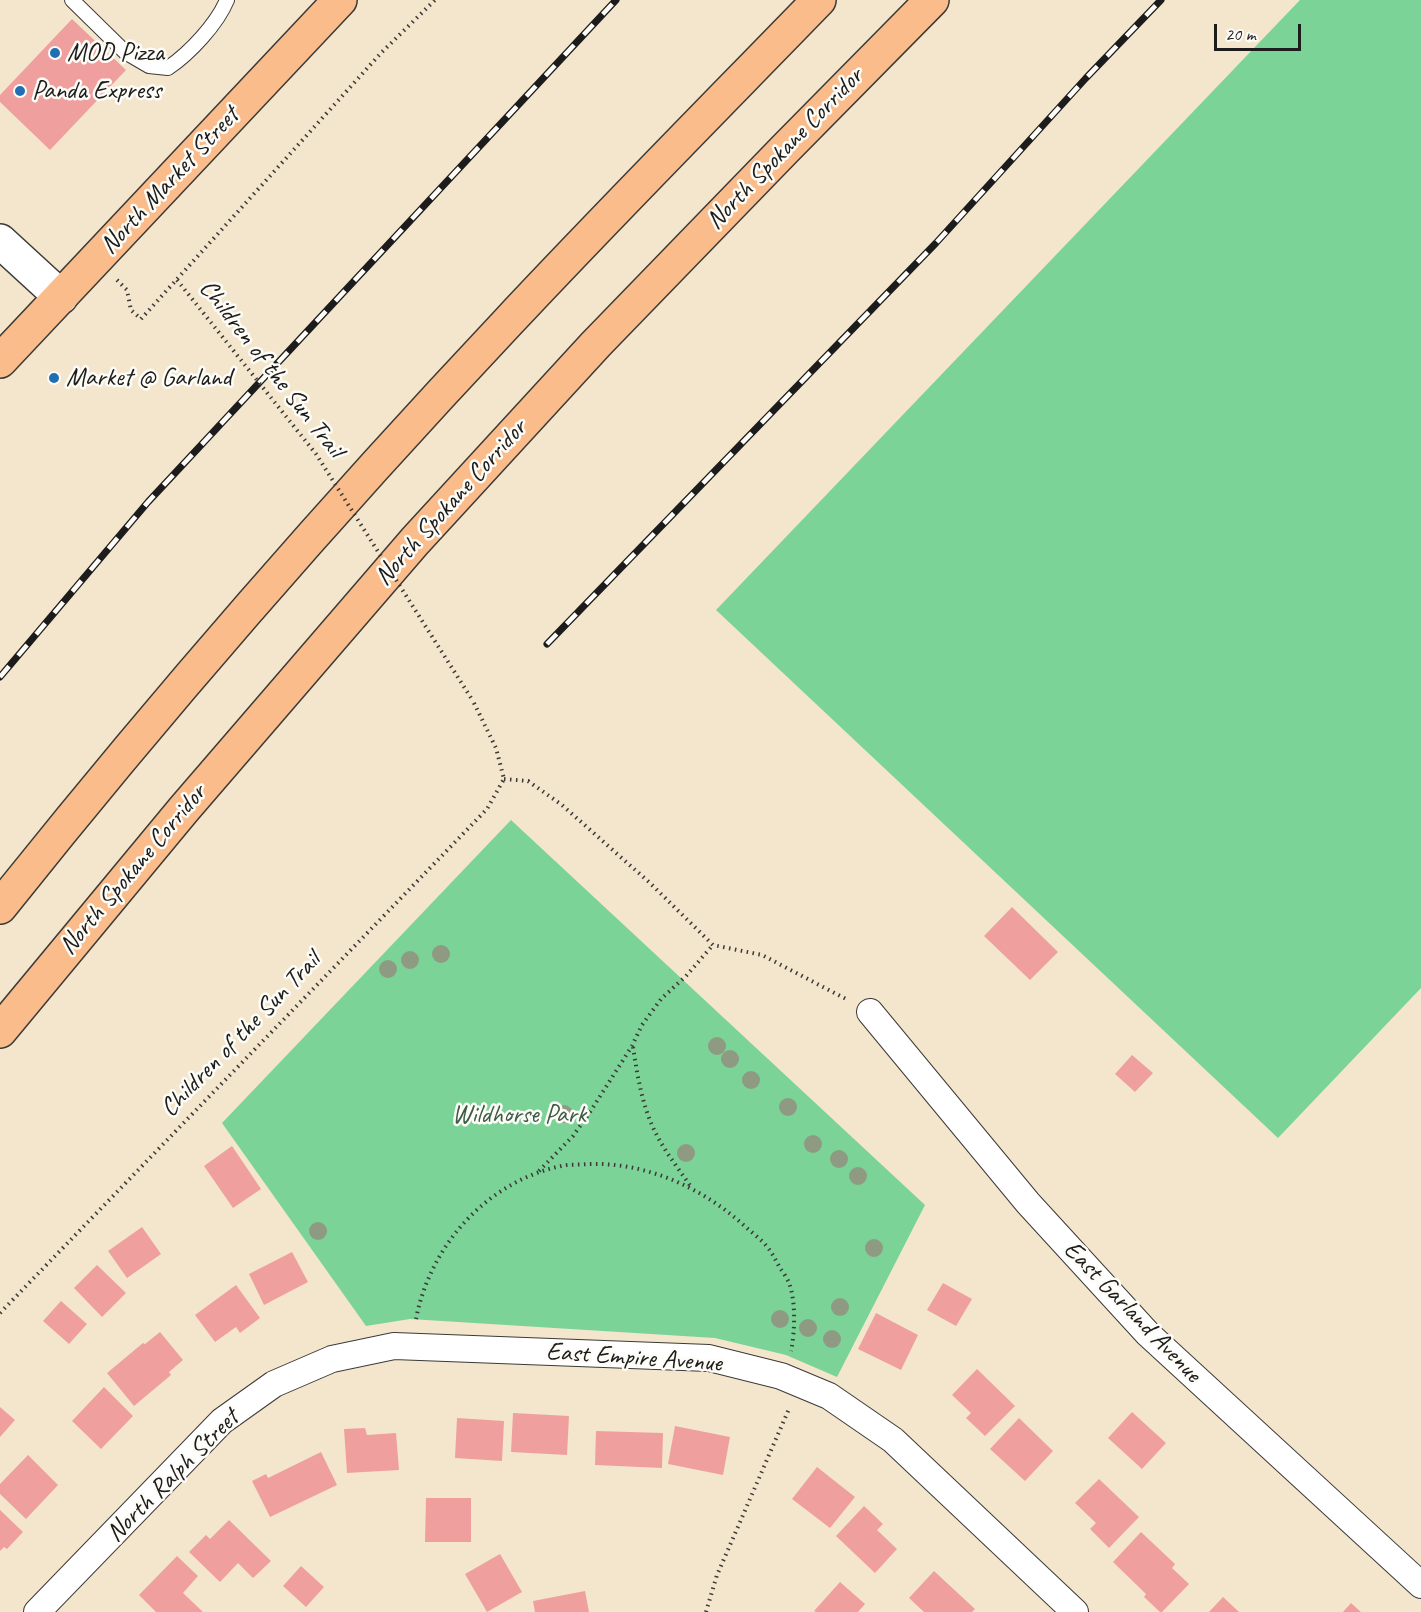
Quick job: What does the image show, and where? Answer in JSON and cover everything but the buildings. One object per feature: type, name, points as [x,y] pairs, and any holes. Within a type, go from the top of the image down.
[{"type":"main road","name":"North Market Street","points":[[0,361],[340,0]]},
{"type":"main road","points":[[0,906],[167,705],[366,476],[508,321],[819,0]]},
{"type":"main road","name":"North Spokane Corridor","points":[[0,1031],[176,818],[415,541],[596,344],[932,0]]},
{"type":"street","points":[[0,242],[61,297]]},
{"type":"street","name":"East Garland Avenue","points":[[870,1012],[1028,1203],[1148,1334],[1421,1585]]},
{"type":"street","name":"East Empire Avenue","points":[[403,1346],[709,1358],[790,1380],[829,1396],[893,1440],[1075,1612]]},
{"type":"street","name":"North Ralph Street","points":[[37,1612],[222,1422],[274,1383],[332,1359],[403,1346]]},
{"type":"lane","points":[[72,0],[125,52],[149,66],[168,68],[207,32],[227,0]]},
{"type":"path","name":"Children of the Sun Trail","points":[[0,1313],[487,809],[504,779],[496,748],[473,701],[316,454],[177,280],[381,53],[435,0]]},
{"type":"path","points":[[131,310],[141,319],[177,280]]},
{"type":"path","points":[[504,779],[528,782],[562,805],[650,884],[713,945],[762,955],[870,1012]]},
{"type":"path","points":[[537,1173],[573,1136],[633,1046],[642,1025],[661,999],[686,976],[713,945]]},
{"type":"path","points":[[633,1046],[639,1086],[650,1120],[659,1140],[692,1189]]},
{"type":"path","points":[[403,1346],[428,1278],[443,1248],[464,1222],[491,1198],[512,1184],[537,1173],[562,1165],[605,1164],[637,1168],[692,1189],[729,1212],[767,1246],[789,1283],[795,1317],[790,1380],[717,1575],[706,1612]]},
{"type":"green space","points":[[1300,0],[1421,0],[1421,988],[1278,1138],[716,610]]},
{"type":"green space","name":"Wildhorse Park","points":[[511,820],[925,1205],[837,1377],[786,1355],[715,1338],[410,1319],[366,1326],[222,1123]]},
{"type":"railway","points":[[0,677],[148,502],[616,0]]},
{"type":"railway","points":[[547,644],[936,243],[1086,78],[1161,0]]},
{"type":"place","name":"MOD Pizza","points":[[55,53]]},
{"type":"place","name":"Panda Express","points":[[20,91]]},
{"type":"place","name":"Market @ Garland","points":[[54,378]]}]
